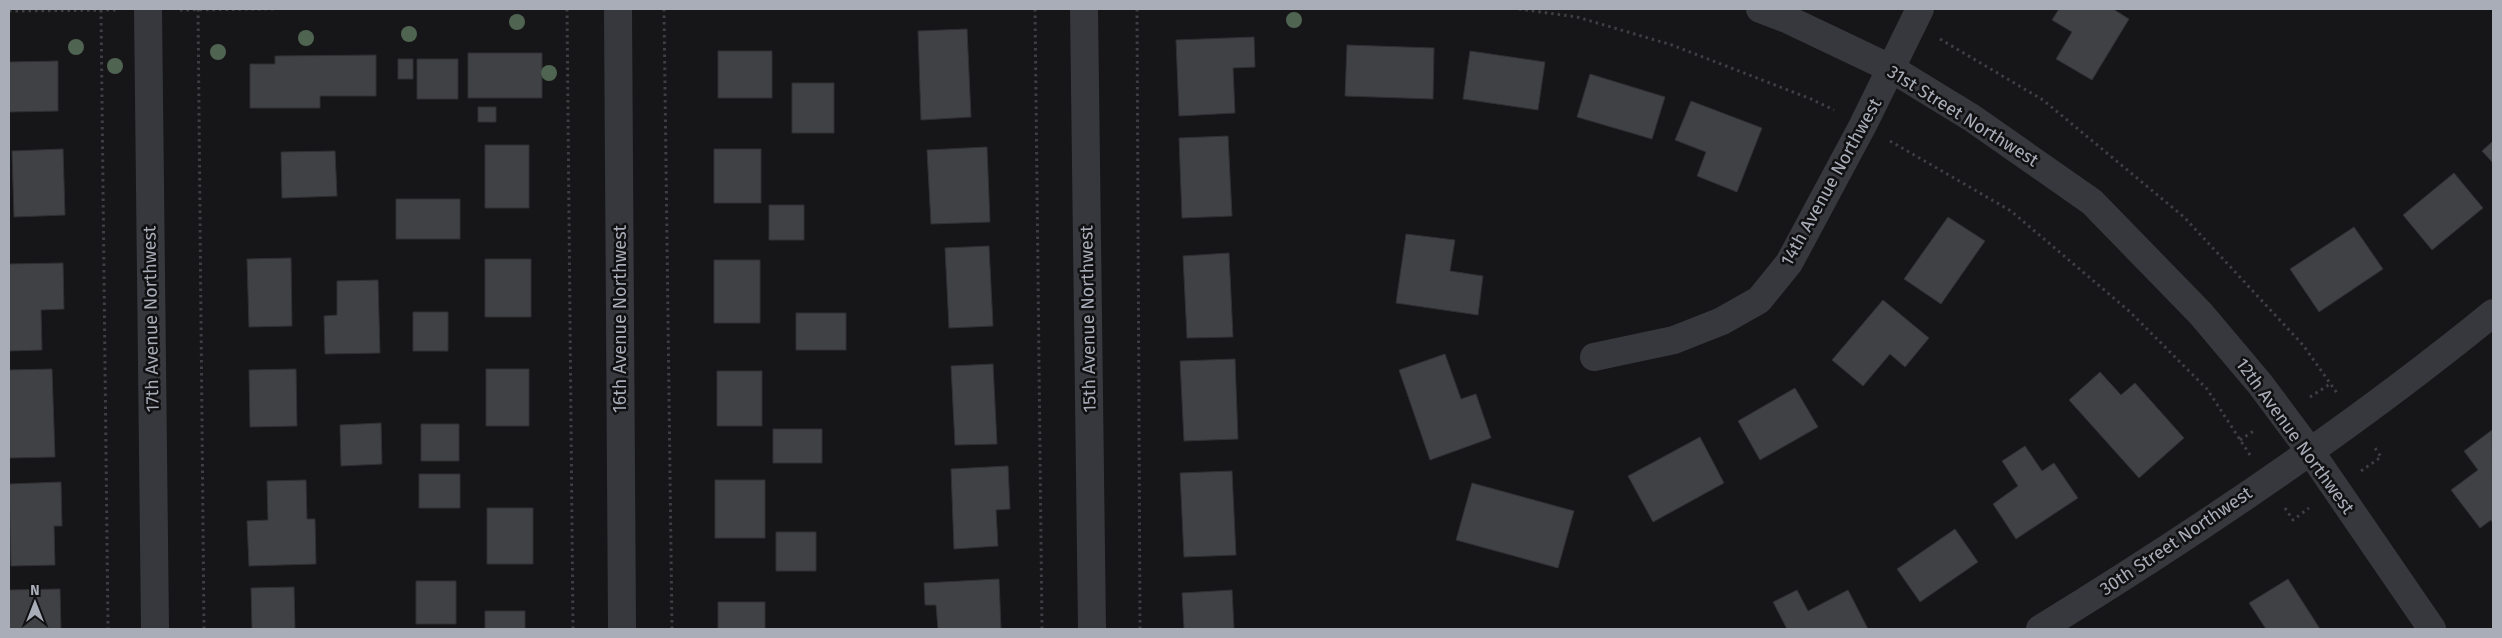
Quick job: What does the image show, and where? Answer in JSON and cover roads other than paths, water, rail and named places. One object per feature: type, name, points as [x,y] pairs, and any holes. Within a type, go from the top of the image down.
[{"type":"street","name":"17th Avenue Northwest","points":[[148,9],[154,629]]},
{"type":"street","name":"16th Avenue Northwest","points":[[618,9],[622,629]]},
{"type":"street","name":"15th Avenue Northwest","points":[[1084,9],[1092,629]]},
{"type":"street","name":"31st Street Northwest","points":[[1760,9],[1789,20],[1892,69],[1972,118],[2092,202],[2144,254]]},
{"type":"street","name":"14th Avenue Northwest","points":[[1594,357],[1674,340],[1722,320],[1759,300],[1789,264],[1892,69],[1916,16]]},
{"type":"street","name":"12th Avenue Northwest","points":[[2144,254],[2201,314],[2260,384],[2310,451],[2432,629]]},
{"type":"street","name":"30th Street Northwest","points":[[2040,629],[2101,592],[2310,451],[2493,313]]}]
